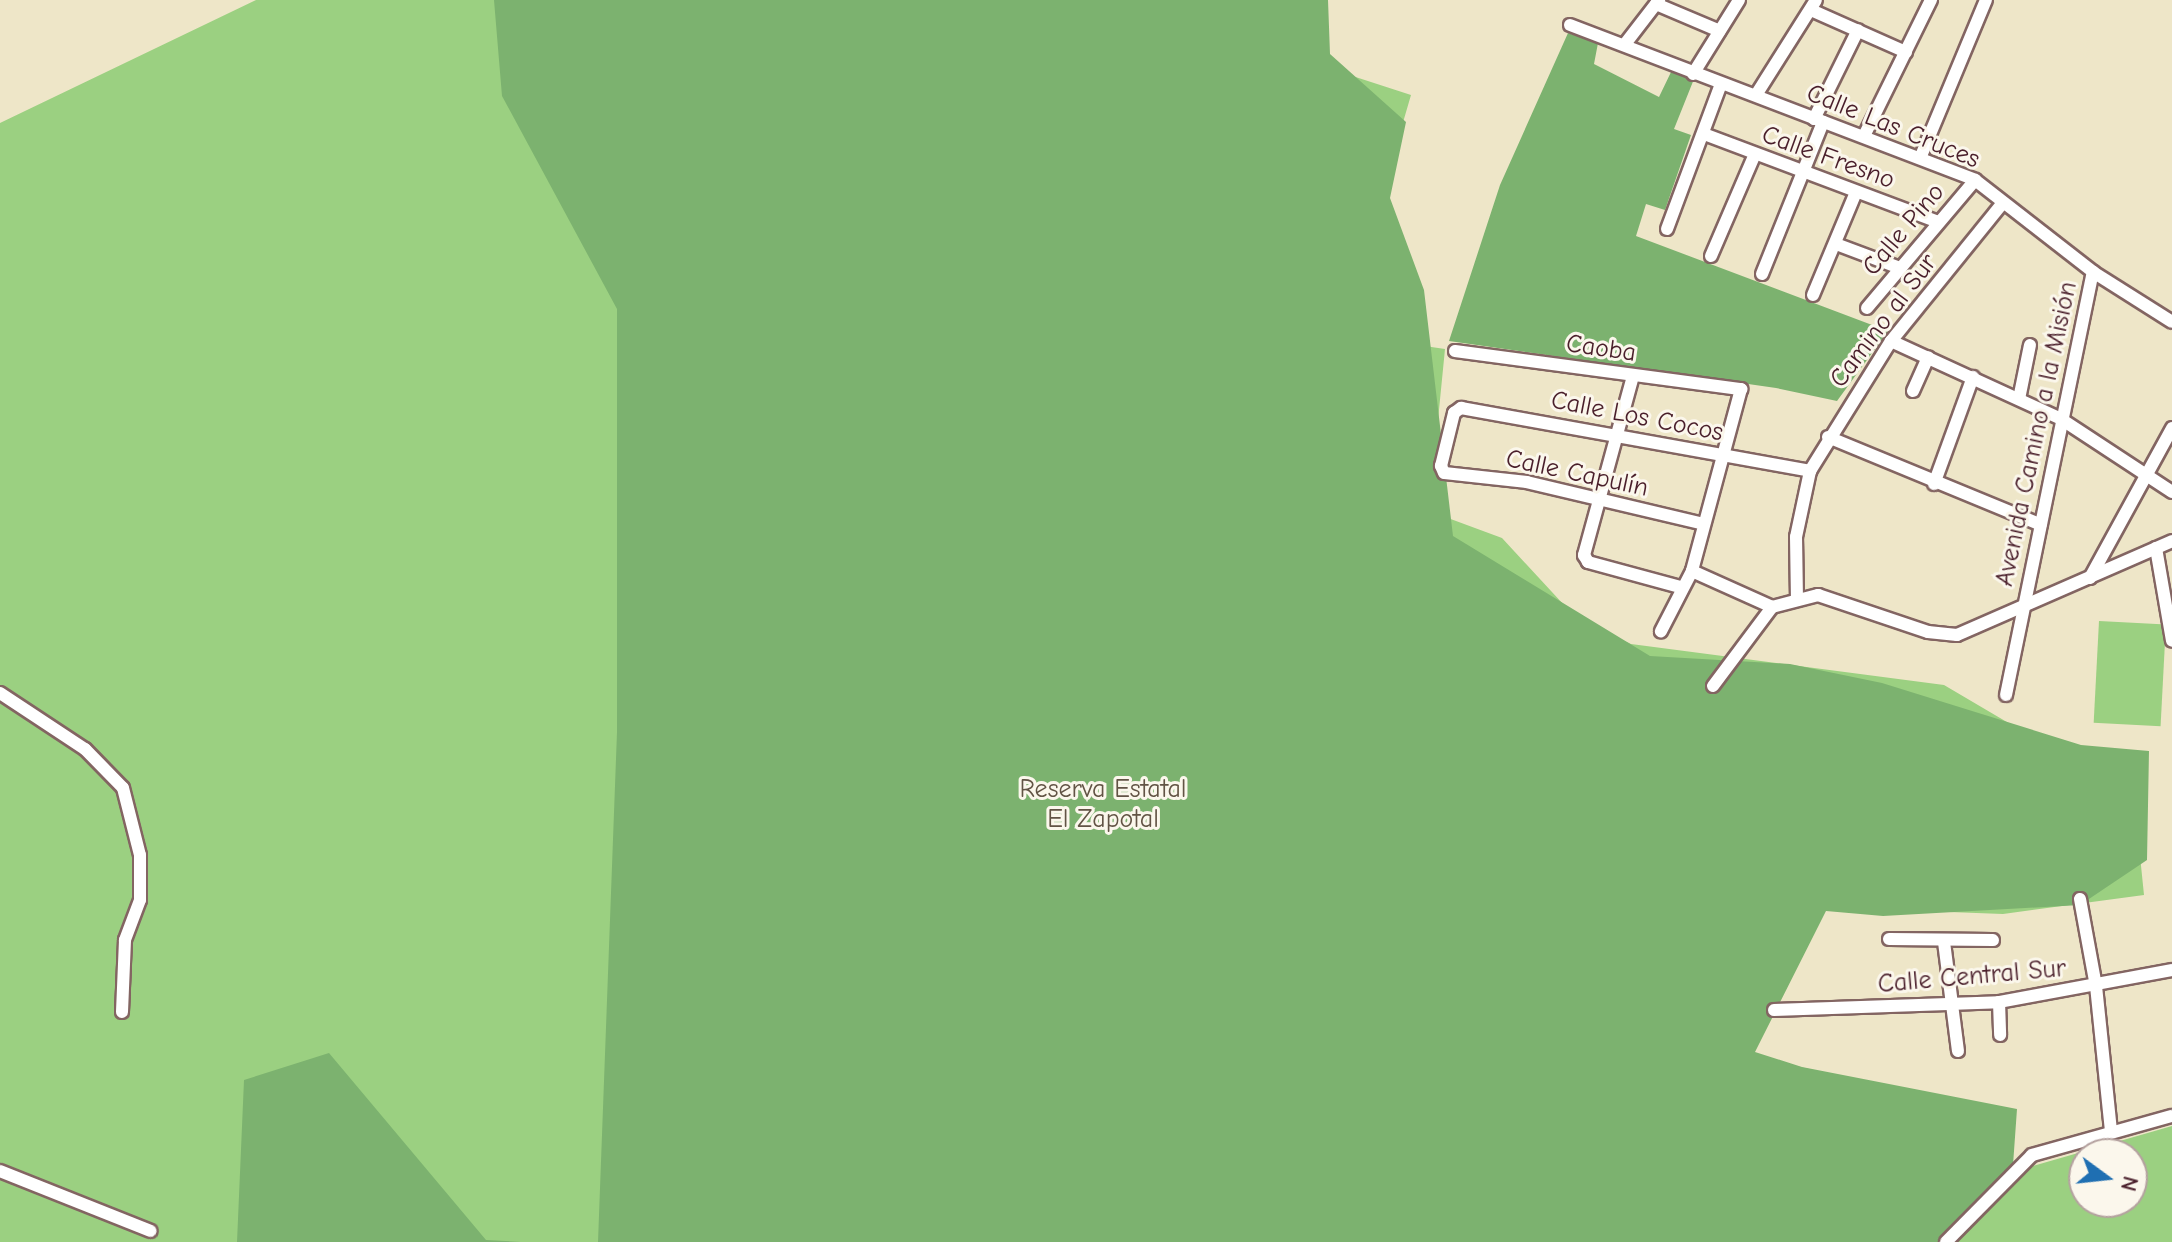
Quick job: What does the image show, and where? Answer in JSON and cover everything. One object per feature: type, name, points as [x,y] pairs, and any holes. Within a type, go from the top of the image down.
[{"type":"street","points":[[1693,74],[1739,0]]},
{"type":"street","points":[[1864,136],[1930,4],[1914,0]]},
{"type":"street","points":[[1921,156],[1986,0]]},
{"type":"street","points":[[1625,44],[1658,2],[1720,31]]},
{"type":"street","points":[[1756,95],[1814,5],[1906,52]]},
{"type":"street","name":"Calle Las Cruces","points":[[1570,25],[1625,44],[1693,74],[1921,156],[1975,180],[2093,272],[2172,322]]},
{"type":"street","points":[[1762,274],[1803,172],[1818,120],[1858,30]]},
{"type":"street","points":[[1667,229],[1721,84]]},
{"type":"street","name":"Calle Fresno","points":[[1704,134],[1938,222]]},
{"type":"street","points":[[1711,256],[1755,154]]},
{"type":"street","name":"Calle Pino","points":[[1867,308],[1975,180]]},
{"type":"street","points":[[1813,295],[1856,192]]},
{"type":"street","name":"Camino al Sur","points":[[1797,600],[1796,537],[1810,471],[1828,437],[1891,341],[2002,204]]},
{"type":"street","points":[[1836,244],[1900,268]]},
{"type":"street","name":"Avenida Camino a la Misión","points":[[2006,695],[2093,272]]},
{"type":"street","points":[[1891,341],[2061,419],[2172,492]]},
{"type":"street","points":[[2019,399],[2030,345]]},
{"type":"street","name":"Caoba","points":[[1455,351],[1741,389],[1725,456]]},
{"type":"street","points":[[1913,391],[1928,357]]},
{"type":"street","points":[[1633,376],[1598,502],[1587,559],[1680,587]]},
{"type":"street","points":[[1934,484],[1973,377]]},
{"type":"street","name":"Calle Los Cocos","points":[[1441,471],[1456,411],[1617,435],[1810,471]]},
{"type":"street","points":[[2090,578],[2144,471],[2172,428]]},
{"type":"street","points":[[1828,437],[1934,484],[2041,525]]},
{"type":"street","points":[[1661,631],[1680,587],[1692,571],[1725,456]]},
{"type":"street","name":"Calle Capulín","points":[[1441,471],[1527,482],[1598,502],[1704,524]]},
{"type":"street","points":[[1713,686],[1772,607],[1818,595],[1928,632],[1957,635],[2172,541]]},
{"type":"street","points":[[2156,548],[2172,641]]},
{"type":"street","points":[[1692,571],[1772,607]]},
{"type":"street","points":[[0,693],[85,749],[123,788],[140,855],[140,900],[125,940],[122,1012]]},
{"type":"street","points":[[2080,899],[2096,986],[2111,1130]]},
{"type":"street","points":[[1889,939],[1944,942],[1993,940]]},
{"type":"street","points":[[1944,942],[1956,1005],[1958,1051]]},
{"type":"street","name":"Calle Central Sur","points":[[1774,1010],[1999,1002],[2172,970]]},
{"type":"street","points":[[1999,1002],[2000,1035]]},
{"type":"street","points":[[1951,1240],[2023,1161],[2040,1150],[2172,1116]]},
{"type":"street","points":[[0,1171],[151,1231]]},
{"type":"green space","points":[[256,0],[1118,0],[1411,95],[1343,328],[1336,333],[1445,349],[1429,511],[1502,538],[1576,618],[1631,644],[1944,685],[2134,797],[2144,895],[2003,914],[1816,907],[1749,1056],[2013,1113],[2009,1173],[2068,1156],[2068,1218],[2148,1218],[2148,1138],[2130,1138],[2172,1126],[2172,1242],[0,1242],[0,123]]},
{"type":"green space","name":"Reserva Estatal El Zapotal","points":[[494,0],[1328,0],[1330,54],[1406,122],[1390,198],[1424,290],[1453,536],[1650,656],[1790,664],[1882,683],[2081,745],[2149,751],[2147,860],[2080,905],[1883,916],[1826,911],[1755,1052],[1802,1067],[2017,1109],[2012,1179],[1955,1242],[598,1242],[617,732],[617,309],[502,96]]},
{"type":"green space","points":[[1568,33],[1598,43],[1594,64],[1659,97],[1672,70],[1694,79],[1674,129],[1691,135],[1665,210],[1646,204],[1636,236],[1888,331],[1837,401],[1776,388],[1449,341],[1500,185]]},
{"type":"green space","points":[[2099,621],[2166,625],[2161,726],[2094,723]]},
{"type":"green space","points":[[329,1053],[486,1240],[521,1242],[237,1242],[244,1080]]}]
